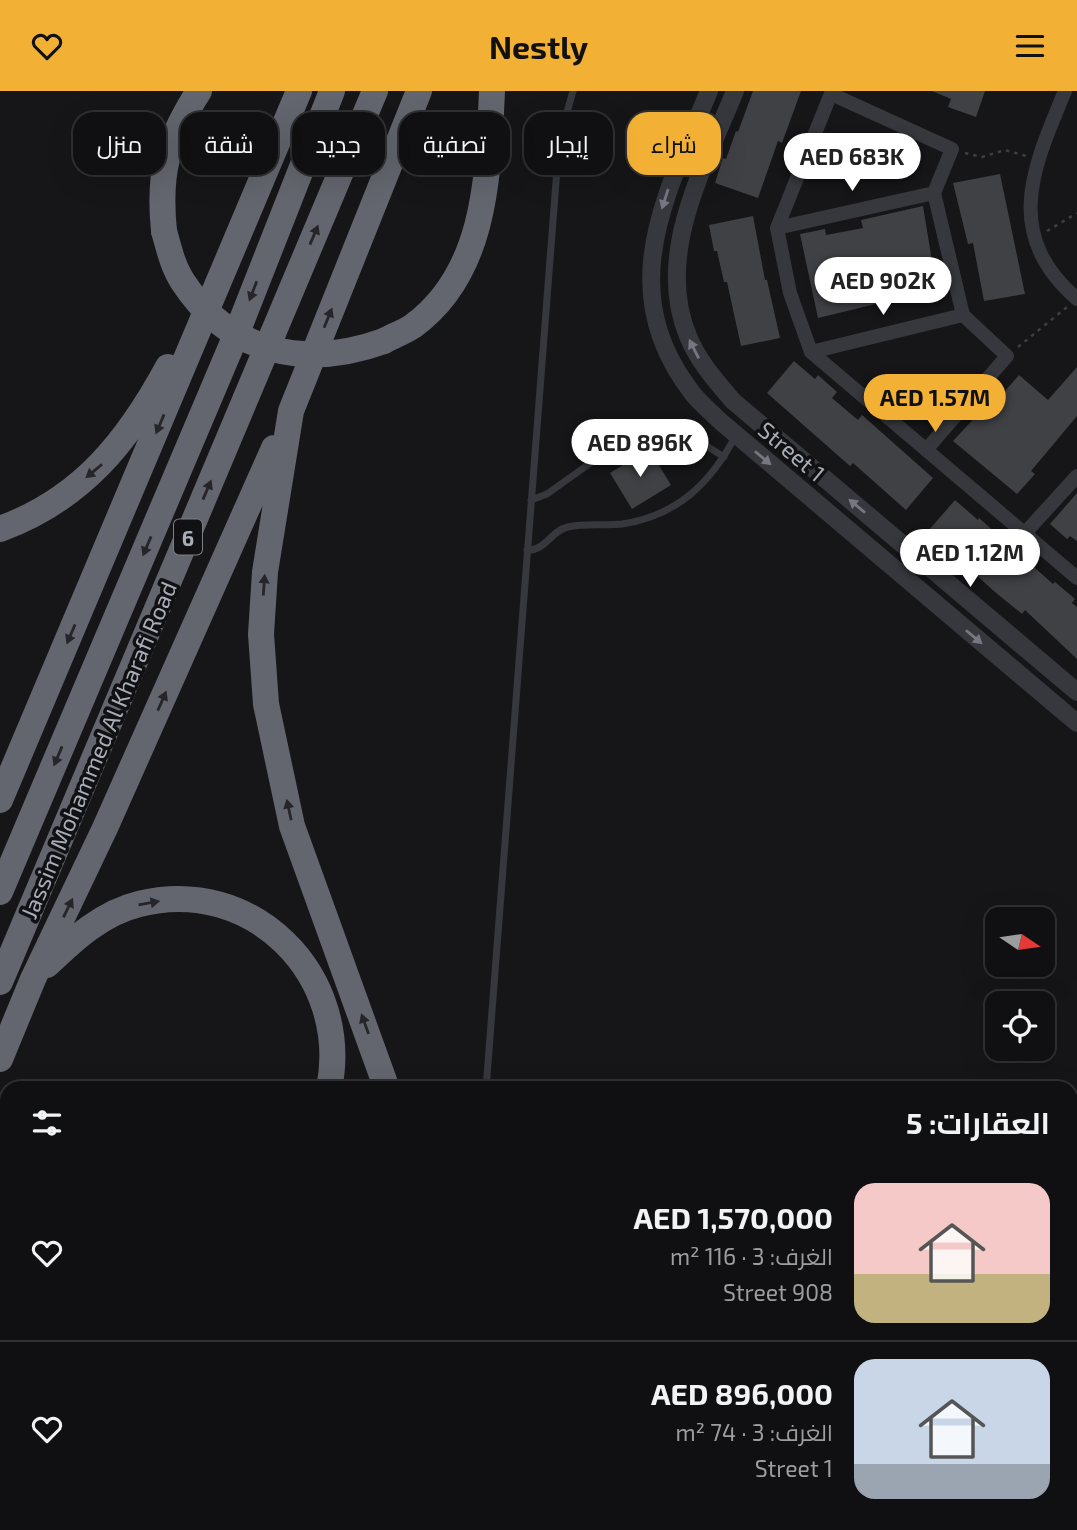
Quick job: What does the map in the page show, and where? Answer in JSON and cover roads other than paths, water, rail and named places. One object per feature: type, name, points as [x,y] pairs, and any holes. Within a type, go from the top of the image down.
[{"type":"highway","points":[[199,91],[175,132],[165,162],[160,197],[164,231],[172,260],[182,281],[212,316],[242,337],[273,350],[306,355],[349,352],[384,341],[412,326],[437,303],[457,277],[480,222],[492,91]]},
{"type":"highway","points":[[0,800],[299,91]]},
{"type":"highway","name":"Jassim Mohammed Al Kharafi Road","points":[[0,892],[236,335],[332,91]]},
{"type":"highway","name":"Jassim Mohammed Al Kharafi Road","points":[[0,982],[375,91]]},
{"type":"highway","points":[[0,1059],[33,979],[106,828],[291,411],[419,91]]},
{"type":"highway","points":[[0,529],[20,522],[72,489],[104,462],[129,433],[155,392],[243,226]]},
{"type":"highway","points":[[291,411],[265,572],[261,634],[266,703],[292,825],[384,1081]]},
{"type":"highway","points":[[33,979],[82,932],[117,911],[140,904],[177,899],[214,903],[232,909],[262,924],[280,937],[310,972],[324,1002],[330,1025],[333,1046],[330,1081]]},
{"type":"street","name":"Street 1","points":[[709,91],[664,199],[650,272],[661,336],[676,370],[694,396],[736,435],[1077,723]]},
{"type":"street","name":"Street 1","points":[[735,91],[690,204],[680,242],[676,274],[678,302],[693,346],[715,380],[733,401],[1077,692]]},
{"type":"street","points":[[1065,91],[1038,160],[1030,197],[1031,224],[1049,269],[1077,299]]},
{"type":"street","points":[[926,450],[1007,356],[963,315],[934,193],[952,149],[832,92],[778,228],[790,293],[811,352],[926,450],[1025,533],[1077,578]]},
{"type":"street","points":[[778,228],[934,193]]},
{"type":"street","points":[[811,352],[963,315]]},
{"type":"street","points":[[1025,533],[1077,476]]},
{"type":"street","points":[[936,605],[953,601],[978,619],[1005,632]]},
{"type":"lane","points":[[487,1081],[558,156],[573,91]]},
{"type":"lane","points":[[531,500],[547,494],[629,435],[645,427],[656,426],[685,435],[724,457]]},
{"type":"lane","points":[[527,550],[541,547],[552,535],[564,528],[621,524],[658,514],[691,495],[709,478],[736,435]]}]
